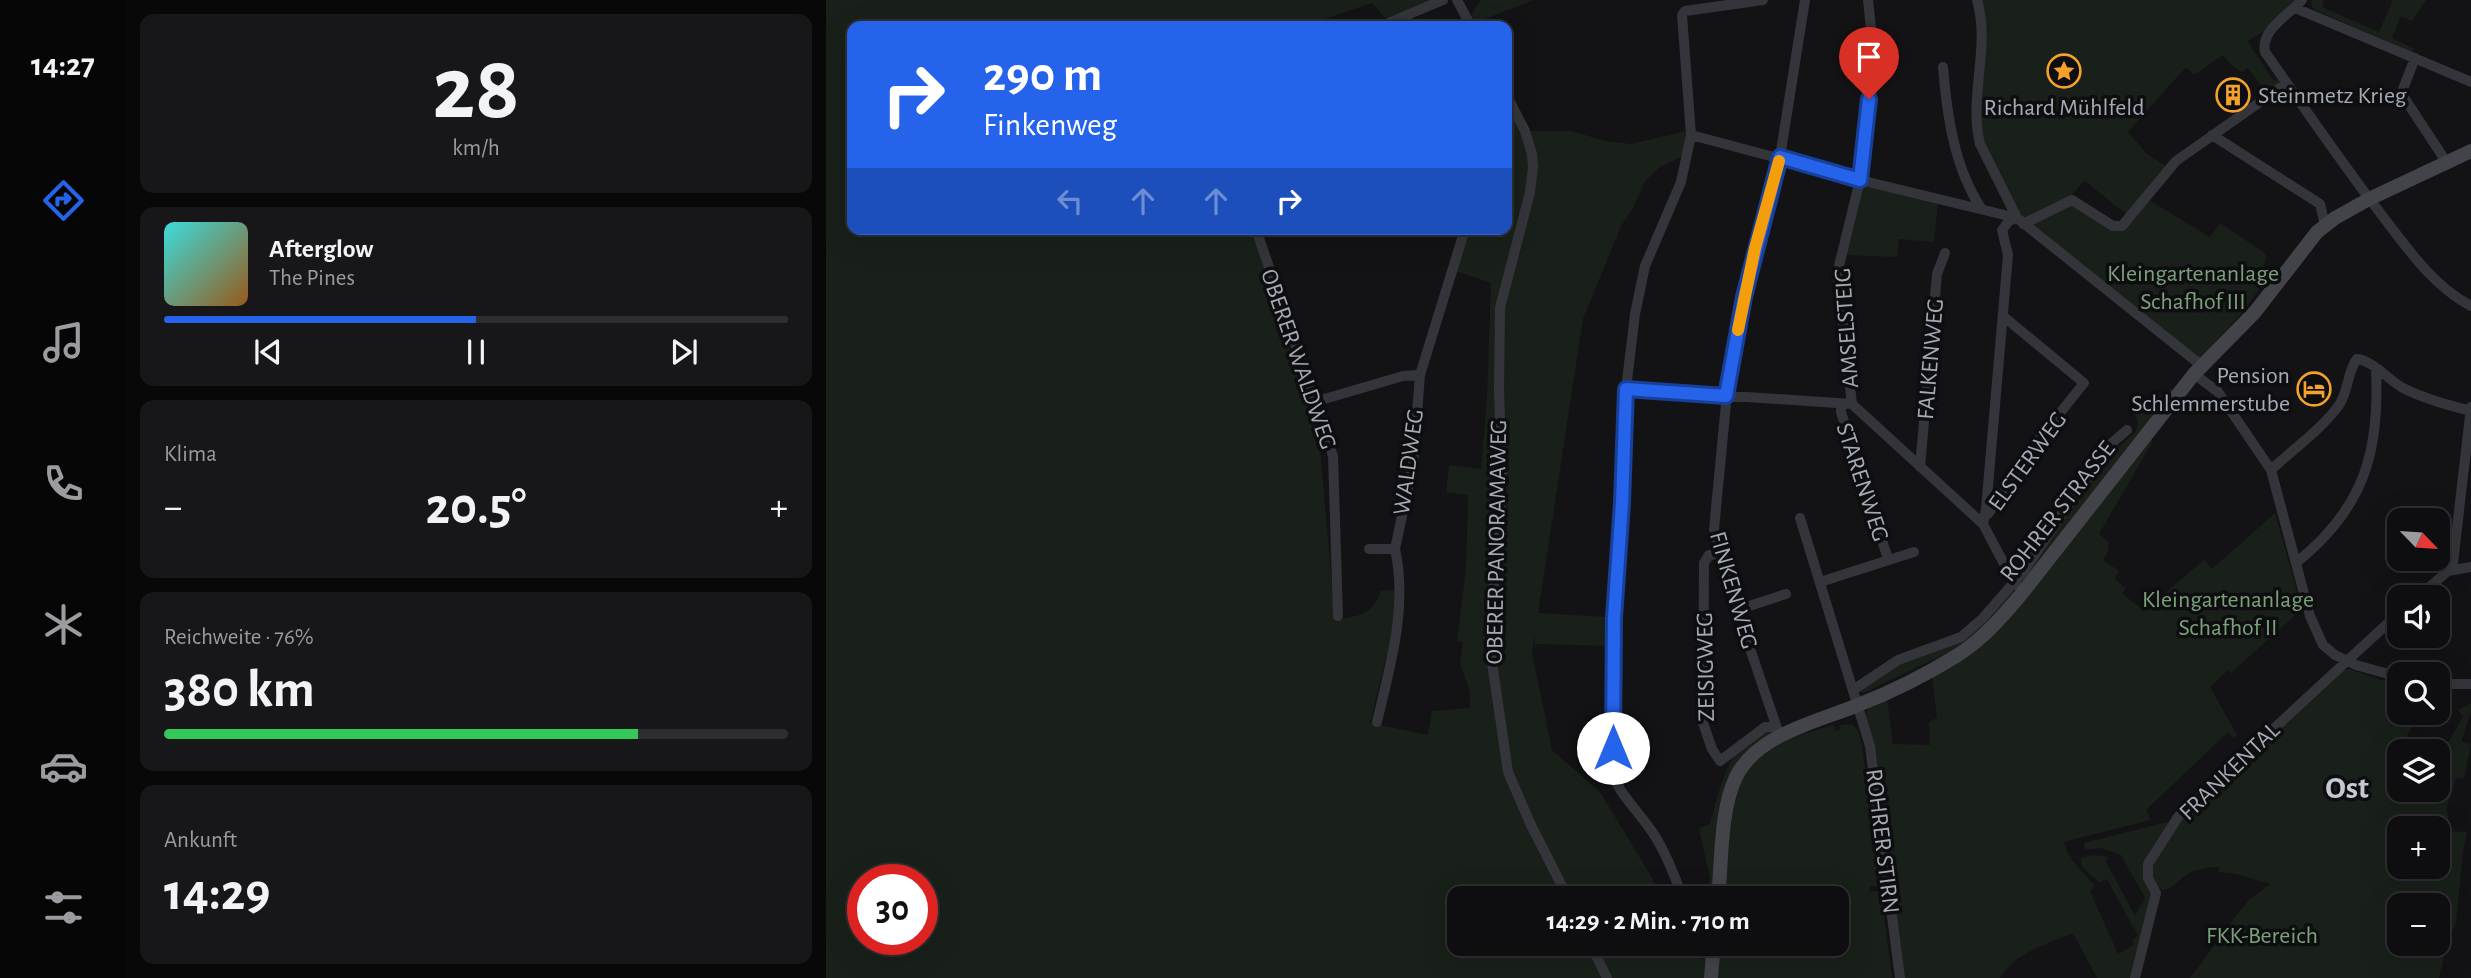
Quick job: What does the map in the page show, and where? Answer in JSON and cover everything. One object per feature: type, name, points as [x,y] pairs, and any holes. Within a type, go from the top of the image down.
[{"type":"main road","name":"ROHRER STRASSE","points":[[1719,886],[1726,814],[1732,785],[1748,760],[1778,732],[1858,706],[1967,649],[1997,622],[2019,588],[2198,370],[2255,312],[2309,240],[2325,225],[2369,199],[2471,151]]},
{"type":"main road","points":[[1711,978],[1713,956]]},
{"type":"street","points":[[1393,21],[1443,0]]},
{"type":"street","points":[[1457,0],[1468,21]]},
{"type":"street","points":[[1678,886],[1661,847],[1613,774],[1614,618],[1626,389],[1635,314],[1645,266],[1681,181],[1692,135],[1682,15],[1685,11],[1763,0]]},
{"type":"street","name":"FINKENWEG","points":[[1778,732],[1719,554],[1714,529],[1726,396],[1744,297],[1780,157],[1805,0]]},
{"type":"street","name":"AMSELSTEIG","points":[[1868,0],[1875,66],[1860,180],[1838,274],[1846,404],[1983,523],[2019,588]]},
{"type":"street","points":[[1976,0],[1983,36],[1976,128],[1980,144],[2020,221]]},
{"type":"street","points":[[2471,82],[2298,4],[2268,33],[2263,42],[2265,52],[2369,199],[2424,269],[2457,298],[2471,306]]},
{"type":"street","points":[[2415,58],[2403,89],[2403,96],[2447,163]]},
{"type":"street","points":[[1943,67],[1950,130],[1959,159],[1981,208]]},
{"type":"street","points":[[2020,221],[2072,200],[2113,226],[2122,226],[2176,161],[2287,83]]},
{"type":"street","name":"OBERER PANORAMAWEG","points":[[1512,106],[1525,131],[1533,167],[1530,192],[1500,308],[1498,382],[1502,477],[1489,642],[1508,772],[1562,886]]},
{"type":"street","points":[[1692,135],[1860,180],[1981,208],[2020,221],[2198,370],[2218,392],[2271,470],[2317,634],[2323,645],[2345,661],[2387,674]]},
{"type":"street","points":[[2212,135],[2320,204],[2325,225]]},
{"type":"street","name":"ELSTERWEG","points":[[1983,523],[2008,255],[2002,230],[2009,221],[2020,221]]},
{"type":"street","name":"OBERER WALDWEG","points":[[1258,235],[1334,456],[1338,616]]},
{"type":"street","name":"WALDWEG","points":[[1377,722],[1398,633],[1398,570],[1395,549],[1413,464],[1420,375],[1463,235]]},
{"type":"street","name":"FALKENWEG","points":[[1920,467],[1937,274],[1945,253]]},
{"type":"street","name":"ELSTERWEG","points":[[1983,523],[2036,443],[2084,383],[2003,316]]},
{"type":"street","points":[[2271,470],[2338,406],[2357,359],[2367,362],[2402,387],[2421,396],[2471,409],[2453,563],[2450,568]]},
{"type":"street","points":[[2297,562],[2335,526],[2350,505],[2362,480],[2375,432],[2378,404],[2376,369]]},
{"type":"street","name":"WALDWEG","points":[[1314,402],[1403,376],[1420,375]]},
{"type":"street","points":[[1626,389],[1846,404]]},
{"type":"street","name":"STARENWEG","points":[[1846,404],[1840,412],[1888,559]]},
{"type":"street","points":[[2019,588],[2106,448],[2127,430]]},
{"type":"street","name":"ROHRER STIRN","points":[[1800,518],[1874,764],[1900,978]]},
{"type":"street","name":"WALDWEG","points":[[1369,549],[1395,549]]},
{"type":"street","points":[[1820,582],[1914,552]]},
{"type":"street","name":"ZEISIGWEG","points":[[1719,554],[1709,555],[1704,563],[1702,695],[1706,736],[1720,761],[1765,727],[1778,732]]},
{"type":"street","points":[[2450,571],[2471,567]]},
{"type":"street","points":[[2432,585],[2448,571]]},
{"type":"street","name":"ROHRER STRASSE","points":[[1853,690],[1898,660],[1952,641],[1970,631],[2019,588]]},
{"type":"street","points":[[1737,610],[1786,593]]},
{"type":"street","name":"FRANKENTAL","points":[[2134,978],[2156,893],[2148,877],[2148,864],[2178,817],[2387,624]]},
{"type":"street","points":[[2450,684],[2471,684]]},
{"type":"street","points":[[1596,956],[1607,978]]},
{"type":"green space","points":[[826,0],[1435,0],[1385,18],[1372,3],[1318,21],[847,21],[847,235],[1255,235],[1320,447],[1335,620],[1364,613],[1374,605],[1381,591],[1394,590],[1395,622],[1370,723],[1428,735],[1432,711],[1470,708],[1470,692],[1460,663],[1463,642],[1457,641],[1466,569],[1468,495],[1446,492],[1449,465],[1481,469],[1487,398],[1491,283],[1456,271],[1466,235],[1512,235],[1512,116],[1520,131],[1571,131],[1606,141],[1631,144],[1686,131],[1683,156],[1660,167],[1645,181],[1633,208],[1621,226],[1583,319],[1538,613],[1607,617],[1606,646],[1535,644],[1535,633],[1532,653],[1552,750],[1600,792],[1657,886],[1447,886],[1447,956],[1699,956],[1702,960],[1705,956],[1849,956],[1849,886],[1725,886],[1729,828],[1742,778],[1756,760],[1784,741],[1833,725],[1836,731],[1841,729],[1840,725],[1852,725],[1861,739],[1881,886],[1869,886],[1870,892],[1881,890],[1892,978],[826,978]]},
{"type":"green space","points":[[1481,0],[1534,0],[1479,21],[1474,21],[1472,13]]},
{"type":"green space","name":"Kleingartenanlage Schafhof III","points":[[1979,0],[2297,0],[2248,42],[2273,80],[2280,79],[2280,83],[2266,92],[2248,68],[2242,72],[2231,65],[2223,55],[2194,75],[2186,67],[2128,132],[2147,154],[2166,166],[2142,196],[2210,237],[2220,223],[2266,254],[2260,288],[2243,312],[2199,359],[2030,224],[2069,203],[2115,230],[2132,219],[2085,181],[2090,174],[2071,196],[2026,220],[2020,216],[1982,143]]},
{"type":"green space","points":[[2312,0],[2324,0],[2322,7],[2379,32],[2393,0],[2426,0],[2412,21],[2401,16],[2392,38],[2414,49],[2412,52],[2315,10],[2311,5]]},
{"type":"green space","points":[[1863,186],[1938,202],[1934,242],[1899,239],[1897,257],[1844,255],[1848,239],[1851,239]]},
{"type":"green space","points":[[2172,388],[2174,391],[2024,582],[2022,579],[2111,446],[2120,446],[2136,431],[2138,422],[2133,413],[2141,410],[2156,394],[2162,396]]},
{"type":"green space","name":"Kleingartenanlage Schafhof II","points":[[2150,437],[2153,441],[2099,534],[2109,543],[2103,560],[2119,571],[2115,579],[2125,588],[2123,594],[2144,611],[2204,560],[2212,569],[2275,513],[2302,609],[2231,673],[2228,670],[2210,687],[2237,735],[2234,738],[2228,732],[2146,810],[2151,820],[2063,842],[2071,859],[2095,886],[2090,891],[2118,954],[2134,945],[2132,940],[2138,936],[2107,879],[2100,882],[2090,874],[2082,865],[2081,858],[2094,855],[2109,857],[2105,860],[2135,916],[2145,898],[2121,855],[2102,848],[2085,850],[2084,843],[2167,822],[2170,827],[2145,864],[2152,896],[2132,978],[2097,978],[2073,933],[2023,955],[2000,978],[1904,978],[1877,758],[1866,718],[1867,711],[1870,706],[1887,698],[1893,744],[1930,745],[1929,722],[1937,718],[1932,674],[1982,645],[1999,629]]},
{"type":"green space","points":[[2010,592],[2015,593],[1990,624],[1956,649],[1863,693],[1859,690],[1890,668],[1941,647]]},
{"type":"green space","name":"FKK-Bereich","points":[[2349,669],[2387,682],[2387,725],[2413,725],[2405,739],[2387,739],[2387,802],[2448,802],[2448,816],[2387,816],[2387,879],[2450,879],[2450,831],[2467,832],[2456,922],[2450,937],[2450,893],[2387,893],[2387,956],[2444,956],[2439,978],[2190,978],[2249,900],[2270,884],[2218,872],[2220,867],[2216,867],[2194,871],[2162,890],[2152,880],[2151,864],[2181,818],[2342,671]]},
{"type":"green space","points":[[2471,703],[2462,741],[2471,745],[2464,779],[2456,778],[2450,797],[2450,739],[2463,717],[2458,710]]},
{"type":"green space","points":[[1770,731],[1773,735],[1738,764],[1718,886],[1708,886],[1710,878],[1699,828],[1710,824],[1728,768],[1735,756],[1755,737]]},
{"type":"slow traffic","points":[[1738,330],[1755,248],[1779,161]]},
{"type":"place","name":"Richard Mühlfeld","points":[[2064,71]]},
{"type":"place","name":"Steinmetz Krieg","points":[[2233,95]]},
{"type":"place","name":"Pension Schlemmerstube","points":[[2314,389]]},
{"type":"district","name":"Ost","points":[[2347,787]]},
{"type":"route","points":[[1613,748],[1614,618],[1626,389],[1726,396],[1755,248],[1780,157],[1860,180],[1869,99]]}]
